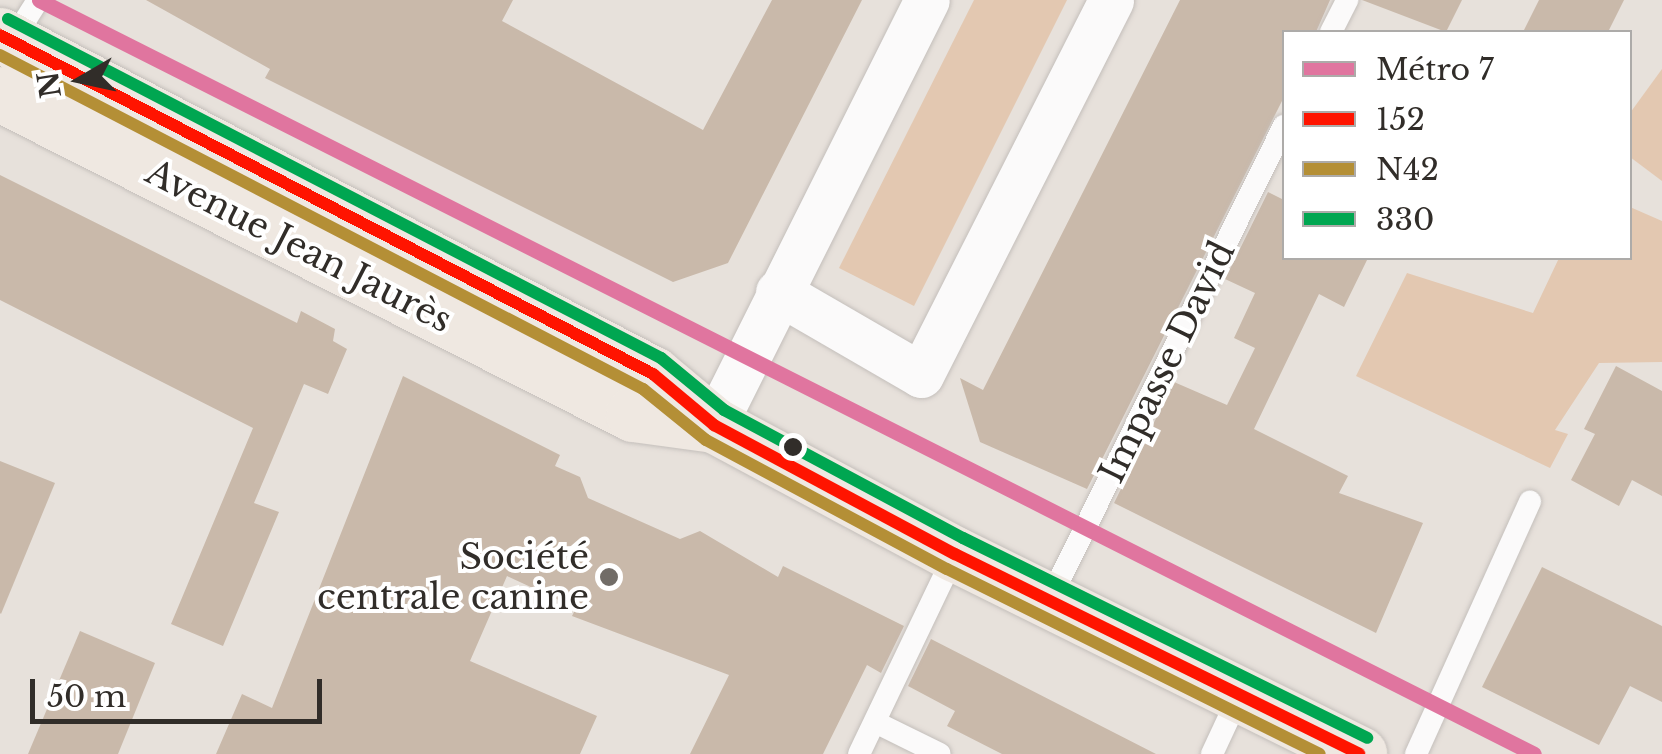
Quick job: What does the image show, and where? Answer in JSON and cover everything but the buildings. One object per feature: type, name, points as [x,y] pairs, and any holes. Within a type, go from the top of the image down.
[{"type":"main road","name":"Avenue Jean Jaurès","points":[[12,35],[654,374],[714,425],[956,554],[1359,754]]},
{"type":"main road","name":"Avenue Jean Jaurès","points":[[0,94],[633,414],[714,425]]},
{"type":"street","points":[[714,425],[927,0]]},
{"type":"street","points":[[778,292],[921,375],[1111,0]]},
{"type":"lane","points":[[1332,30],[1347,0]]},
{"type":"lane","name":"Impasse David","points":[[1050,598],[1282,130]]},
{"type":"lane","points":[[1416,754],[1530,501]]},
{"type":"lane","points":[[859,754],[956,554]]},
{"type":"lane","points":[[1212,754],[1240,693]]},
{"type":"lane","points":[[875,722],[940,754]]},
{"type":"shaded area","points":[[974,0],[1067,0],[914,306],[839,268]]},
{"type":"shaded area","points":[[1662,69],[1662,181],[1632,158],[1632,110]]},
{"type":"shaded area","points":[[1632,208],[1662,221],[1662,362],[1599,363],[1555,430],[1568,434],[1550,468],[1356,376],[1407,273],[1533,313],[1558,260],[1632,260]]},
{"type":"metro line","name":"7","points":[[39,0],[1534,754]]},
{"type":"transit line","name":"330","points":[[8,19],[661,358],[724,410],[963,538],[1367,738]]},
{"type":"transit line","name":"152","points":[[0,35],[653,374],[714,425],[955,554],[1359,754]]},
{"type":"transit line","name":"N42","points":[[0,55],[643,389],[706,440],[947,569],[1320,754]]},
{"type":"place","name":"Société centrale canine","points":[[609,577]]}]
